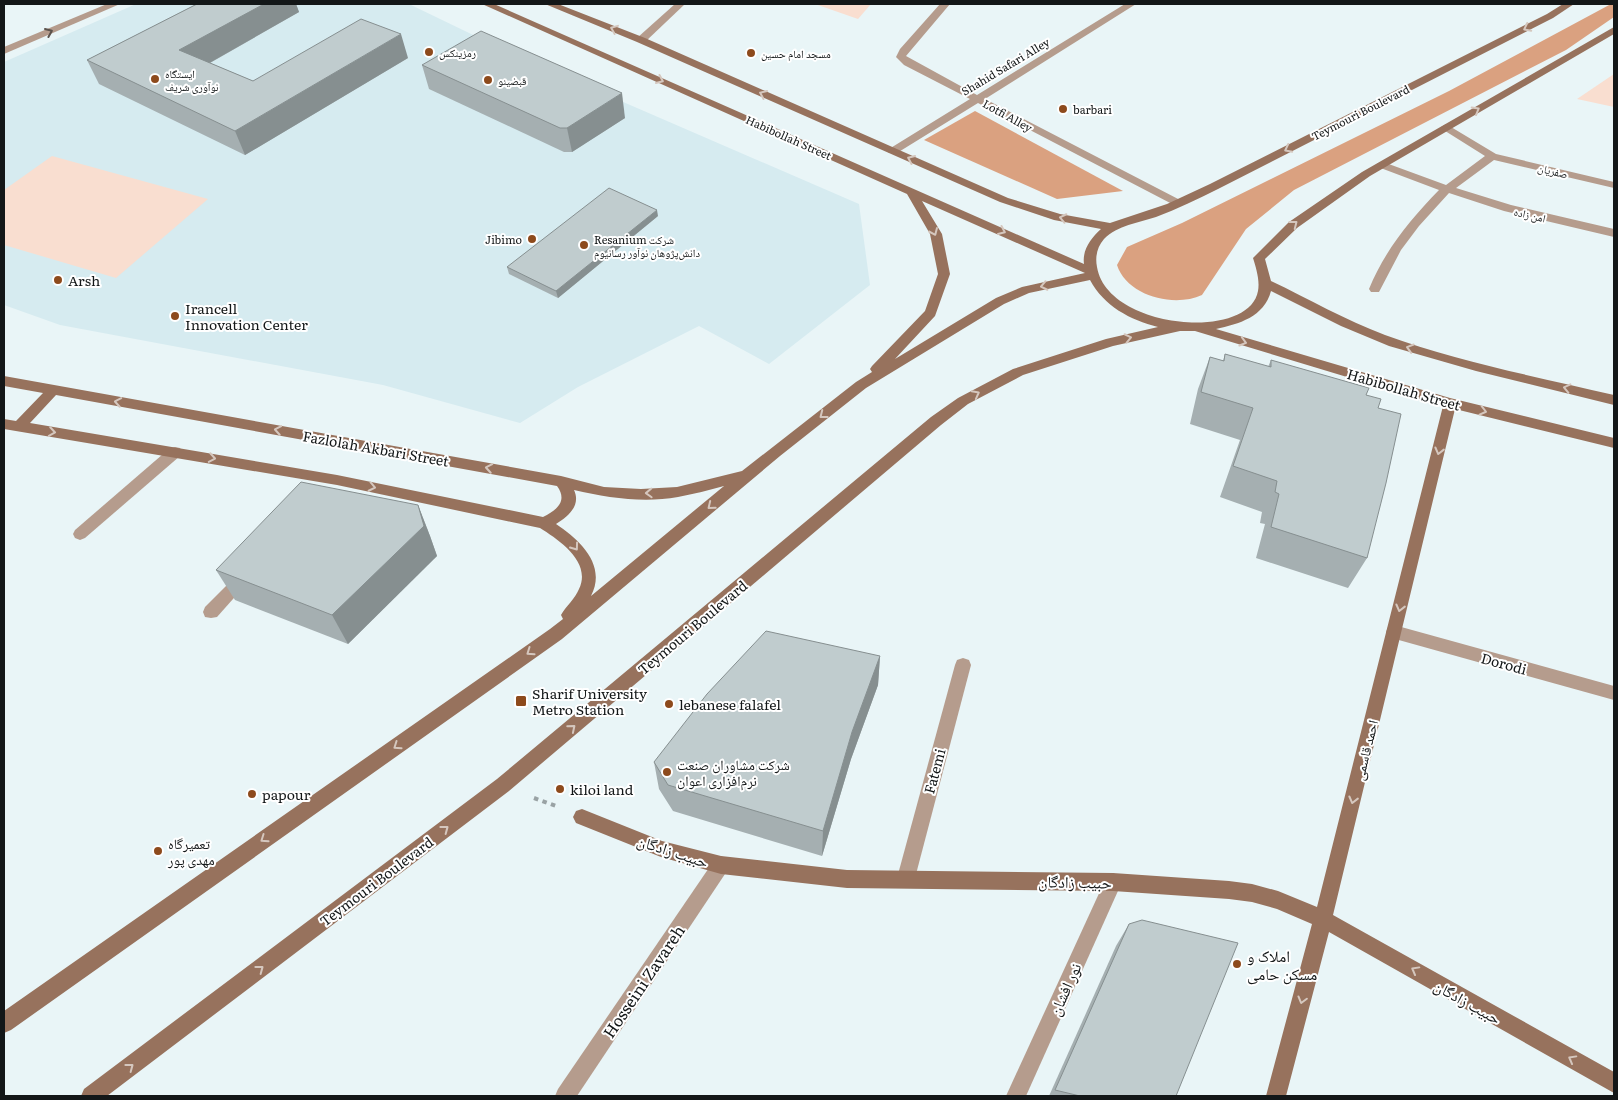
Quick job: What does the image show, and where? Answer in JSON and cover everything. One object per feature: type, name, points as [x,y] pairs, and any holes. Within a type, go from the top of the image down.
[{"type":"main road","name":"Habibollah Street","points":[[488,4],[910,190],[1091,273],[1104,294],[1124,309],[1150,321],[1188,328],[1450,403],[1614,443]]},
{"type":"main road","points":[[550,4],[641,40],[1004,200],[1058,217],[1110,227]]},
{"type":"main road","name":"Teymouri Boulevard","points":[[1110,227],[1148,216],[1178,203],[1550,16],[1569,4]]},
{"type":"main road","points":[[537,26],[565,10]]},
{"type":"main road","points":[[1614,30],[1382,166],[1293,225],[1259,258],[1267,284],[1363,331],[1393,343],[1454,361],[1614,400]]},
{"type":"main road","points":[[4,1023],[556,634],[748,475],[861,385],[931,314],[944,274],[936,234],[910,190]]},
{"type":"main road","points":[[861,385],[1000,301],[1026,290],[1091,273],[1090,254],[1097,239],[1110,227]]},
{"type":"main road","name":"Teymouri Boulevard","points":[[91,1096],[503,786],[936,421],[964,401],[1018,372],[1111,342],[1234,322],[1251,312],[1262,299],[1267,284]]},
{"type":"main road","name":"Fazlolah Akbari Street","points":[[4,381],[561,481],[604,492],[677,492],[748,475]]},
{"type":"main road","points":[[11,426],[52,390]]},
{"type":"main road","name":"احمد قاسمی","points":[[1276,1096],[1323,919],[1450,403]]},
{"type":"main road","points":[[11,426],[337,480],[544,523],[569,539],[587,568],[589,582],[581,599],[556,634]]},
{"type":"main road","points":[[544,523],[557,518],[566,509],[570,499],[568,489],[561,481]]},
{"type":"main road","name":"حبیب زادگان","points":[[582,817],[661,849],[721,865],[847,879],[906,878],[1113,882],[1252,893],[1278,900],[1323,919],[1614,1083]]},
{"type":"street","points":[[4,51],[115,4]]},
{"type":"street","points":[[641,40],[680,4]]},
{"type":"street","name":"Lotfi Alley","points":[[945,4],[901,57],[908,63],[1178,203]]},
{"type":"street","name":"Shahid Safari Alley","points":[[893,151],[1132,4]]},
{"type":"street","name":"صفریان","points":[[1446,127],[1492,156],[1614,185]]},
{"type":"street","points":[[1375,289],[1381,272],[1408,230],[1447,189],[1492,156]]},
{"type":"street","name":"امن زاده","points":[[1382,166],[1508,208],[1614,233]]},
{"type":"street","points":[[80,534],[175,452]]},
{"type":"street","points":[[323,494],[337,480]]},
{"type":"street","points":[[211,612],[257,563]]},
{"type":"street","name":"Dorodi","points":[[1394,632],[1614,693]]},
{"type":"street","name":"Fatemi","points":[[906,878],[963,665]]},
{"type":"street","name":"Hosseini Zavareh","points":[[565,1096],[721,865]]},
{"type":"street","name":"نور افشان","points":[[1016,1096],[1113,882]]},
{"type":"path","points":[[503,786],[582,817]]},
{"type":"shaded area","name":"ایستگاه نوآوری شریف","points":[[136,4],[409,4],[517,56],[859,204],[870,285],[769,364],[699,326],[578,387],[520,423],[383,385],[60,325],[4,305],[4,62]]},
{"type":"shaded area","points":[[815,4],[871,4],[858,19]]},
{"type":"shaded area","points":[[1614,4],[1614,17],[1566,50],[1294,190],[1246,229],[1202,295],[1191,299],[1165,299],[1141,292],[1122,276],[1117,265],[1127,247],[1182,223],[1449,91]]},
{"type":"shaded area","points":[[1614,74],[1614,107],[1577,99]]},
{"type":"shaded area","points":[[975,111],[1123,191],[1057,199],[924,140]]},
{"type":"shaded area","points":[[52,156],[208,199],[116,278],[4,245],[4,190]]},
{"type":"building","points":[[197,4],[264,4],[179,50],[253,81],[361,19],[401,34],[235,131],[87,60]]},
{"type":"building","points":[[481,31],[622,93],[567,128],[560,128],[422,65]]},
{"type":"building","name":"Resanium شرکت دانش‌پژوهان نوآور رسانیوم","points":[[609,188],[657,210],[556,291],[507,267]]},
{"type":"building","points":[[1225,354],[1271,367],[1271,360],[1369,388],[1366,395],[1381,399],[1378,408],[1401,414],[1367,558],[1271,527],[1279,494],[1275,492],[1277,481],[1233,466],[1253,408],[1201,392],[1210,357],[1224,361]]},
{"type":"building","points":[[301,482],[418,505],[424,526],[332,615],[216,570]]},
{"type":"building","points":[[766,631],[880,656],[852,732],[823,831],[668,785],[654,762],[707,694]]},
{"type":"building","points":[[1142,920],[1238,943],[1176,1096],[1080,1096],[1055,1090],[1129,924]]},
{"type":"place","name":"رمزینکس","points":[[429,52]]},
{"type":"place","name":"مسجد امام حسین","points":[[751,53]]},
{"type":"place","name":"ایستگاه نوآوری شریف","points":[[155,79]]},
{"type":"place","name":"قبضینو","points":[[488,80]]},
{"type":"place","name":"barbari","points":[[1063,109]]},
{"type":"place","name":"Jibimo","points":[[532,239]]},
{"type":"place","name":"Resanium شرکت دانش‌پژوهان نوآور رسانیوم","points":[[584,245]]},
{"type":"place","name":"Arsh","points":[[58,280]]},
{"type":"place","name":"Irancell Innovation Center","points":[[175,316]]},
{"type":"place","name":"Sharif University Metro Station","points":[[521,701]]},
{"type":"place","name":"lebanese falafel","points":[[669,704]]},
{"type":"place","name":"شرکت مشاوران صنعت نرم‌افزاری اعوان","points":[[667,772]]},
{"type":"place","name":"kiloi land","points":[[560,789]]},
{"type":"place","name":"papour","points":[[252,794]]},
{"type":"place","name":"تعمیرگاه مهدی پور","points":[[158,851]]},
{"type":"place","name":"املاک و مسکن حامی","points":[[1237,964]]}]
